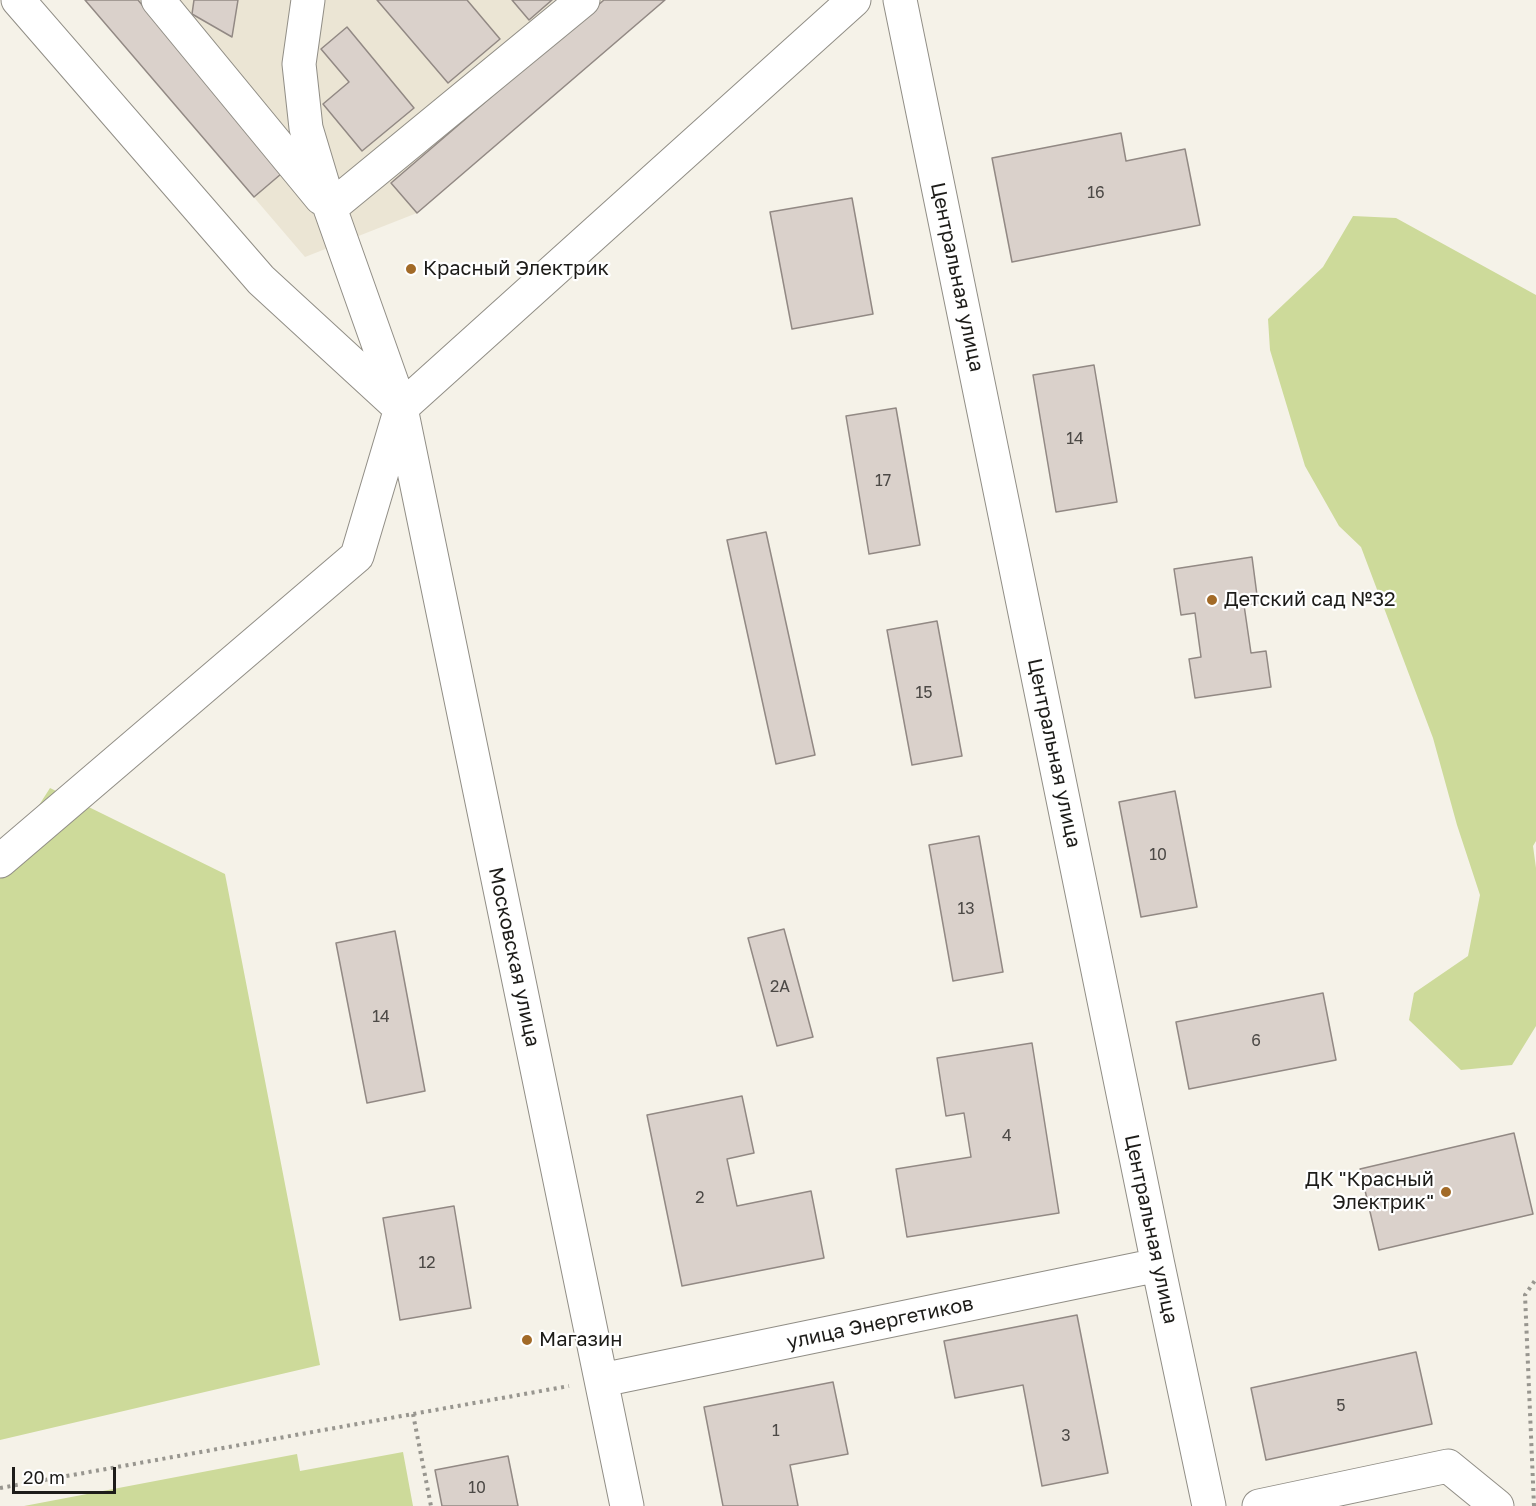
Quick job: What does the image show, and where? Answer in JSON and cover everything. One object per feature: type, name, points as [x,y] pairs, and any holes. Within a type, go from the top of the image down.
[{"type":"street","points":[[18,0],[261,280],[401,408]]},
{"type":"street","points":[[158,0],[181,13],[330,208],[583,0]]},
{"type":"street","name":"Московская улица","points":[[308,0],[299,64],[306,128],[330,208],[401,408],[627,1506]]},
{"type":"street","points":[[0,861],[357,556],[401,408],[854,0]]},
{"type":"street","name":"Центральная улица","points":[[900,0],[1209,1506]]},
{"type":"street","name":"улица Энергетиков","points":[[602,1380],[1158,1265]]},
{"type":"street","points":[[1259,1506],[1448,1466],[1497,1506]]},
{"type":"path","points":[[1534,1506],[1525,1295],[1536,1279]]},
{"type":"path","points":[[0,1488],[602,1380]]},
{"type":"path","points":[[413,1414],[431,1506]]},
{"type":"shaded area","points":[[85,0],[665,0],[417,213],[305,257]]},
{"type":"green space","points":[[1353,216],[1396,218],[1536,295],[1536,841],[1533,846],[1536,868],[1536,1026],[1512,1065],[1461,1070],[1409,1020],[1414,993],[1468,956],[1480,895],[1457,825],[1433,738],[1361,547],[1339,526],[1305,466],[1270,350],[1268,319],[1323,267]]},
{"type":"green space","points":[[50,788],[225,874],[320,1365],[0,1440],[0,861],[6,857]]},
{"type":"green space","points":[[403,1452],[413,1506],[24,1506],[297,1454],[300,1471]]},
{"type":"building","points":[[85,0],[138,0],[281,174],[254,197]]},
{"type":"building","points":[[194,0],[238,0],[232,37],[192,14]]},
{"type":"building","points":[[377,0],[467,0],[500,39],[448,83]]},
{"type":"building","points":[[512,0],[552,0],[529,20]]},
{"type":"building","points":[[604,0],[665,0],[417,213],[391,183]]},
{"type":"building","points":[[347,27],[414,108],[362,151],[323,104],[349,82],[321,49]]},
{"type":"building","points":[[1121,133],[1126,161],[1185,149],[1200,225],[1012,262],[992,158]]},
{"type":"building","points":[[852,198],[873,314],[792,329],[770,212]]},
{"type":"building","points":[[1094,365],[1117,502],[1056,512],[1033,375]]},
{"type":"building","points":[[896,408],[920,545],[869,554],[846,416]]},
{"type":"building","points":[[766,532],[815,755],[776,764],[727,540]]},
{"type":"building","points":[[1252,557],[1258,603],[1244,605],[1251,653],[1266,651],[1271,687],[1195,698],[1189,659],[1201,657],[1195,613],[1181,615],[1174,569]]},
{"type":"building","points":[[937,621],[962,756],[912,765],[887,630]]},
{"type":"building","points":[[1175,791],[1197,907],[1141,917],[1119,802]]},
{"type":"building","points":[[979,836],[1003,972],[953,981],[929,845]]},
{"type":"building","points":[[784,929],[813,1037],[777,1046],[748,938]]},
{"type":"building","points":[[395,931],[425,1091],[367,1103],[336,943]]},
{"type":"building","points":[[1323,993],[1336,1060],[1189,1089],[1176,1022]]},
{"type":"building","points":[[1032,1043],[1059,1213],[907,1237],[896,1169],[971,1157],[964,1113],[946,1116],[937,1058]]},
{"type":"building","points":[[742,1096],[754,1153],[727,1159],[737,1206],[811,1191],[824,1258],[682,1286],[647,1115]]},
{"type":"building","name":"ДК \"Красный Электрик\"","points":[[1514,1133],[1533,1214],[1379,1250],[1360,1169]]},
{"type":"building","points":[[454,1206],[471,1308],[400,1320],[383,1218]]},
{"type":"building","points":[[1077,1315],[1108,1473],[1042,1486],[1023,1385],[955,1398],[944,1341]]},
{"type":"building","points":[[1416,1352],[1432,1424],[1266,1460],[1251,1388]]},
{"type":"building","points":[[833,1382],[848,1454],[790,1465],[798,1506],[723,1506],[704,1407]]},
{"type":"building","points":[[508,1456],[518,1506],[442,1506],[435,1470]]},
{"type":"place","name":"Красный Электрик","points":[[411,269]]},
{"type":"place","name":"Детский сад №32","points":[[1212,600]]},
{"type":"place","name":"ДК \"Красный Электрик\"","points":[[1446,1192]]},
{"type":"place","name":"Магазин","points":[[527,1340]]}]
